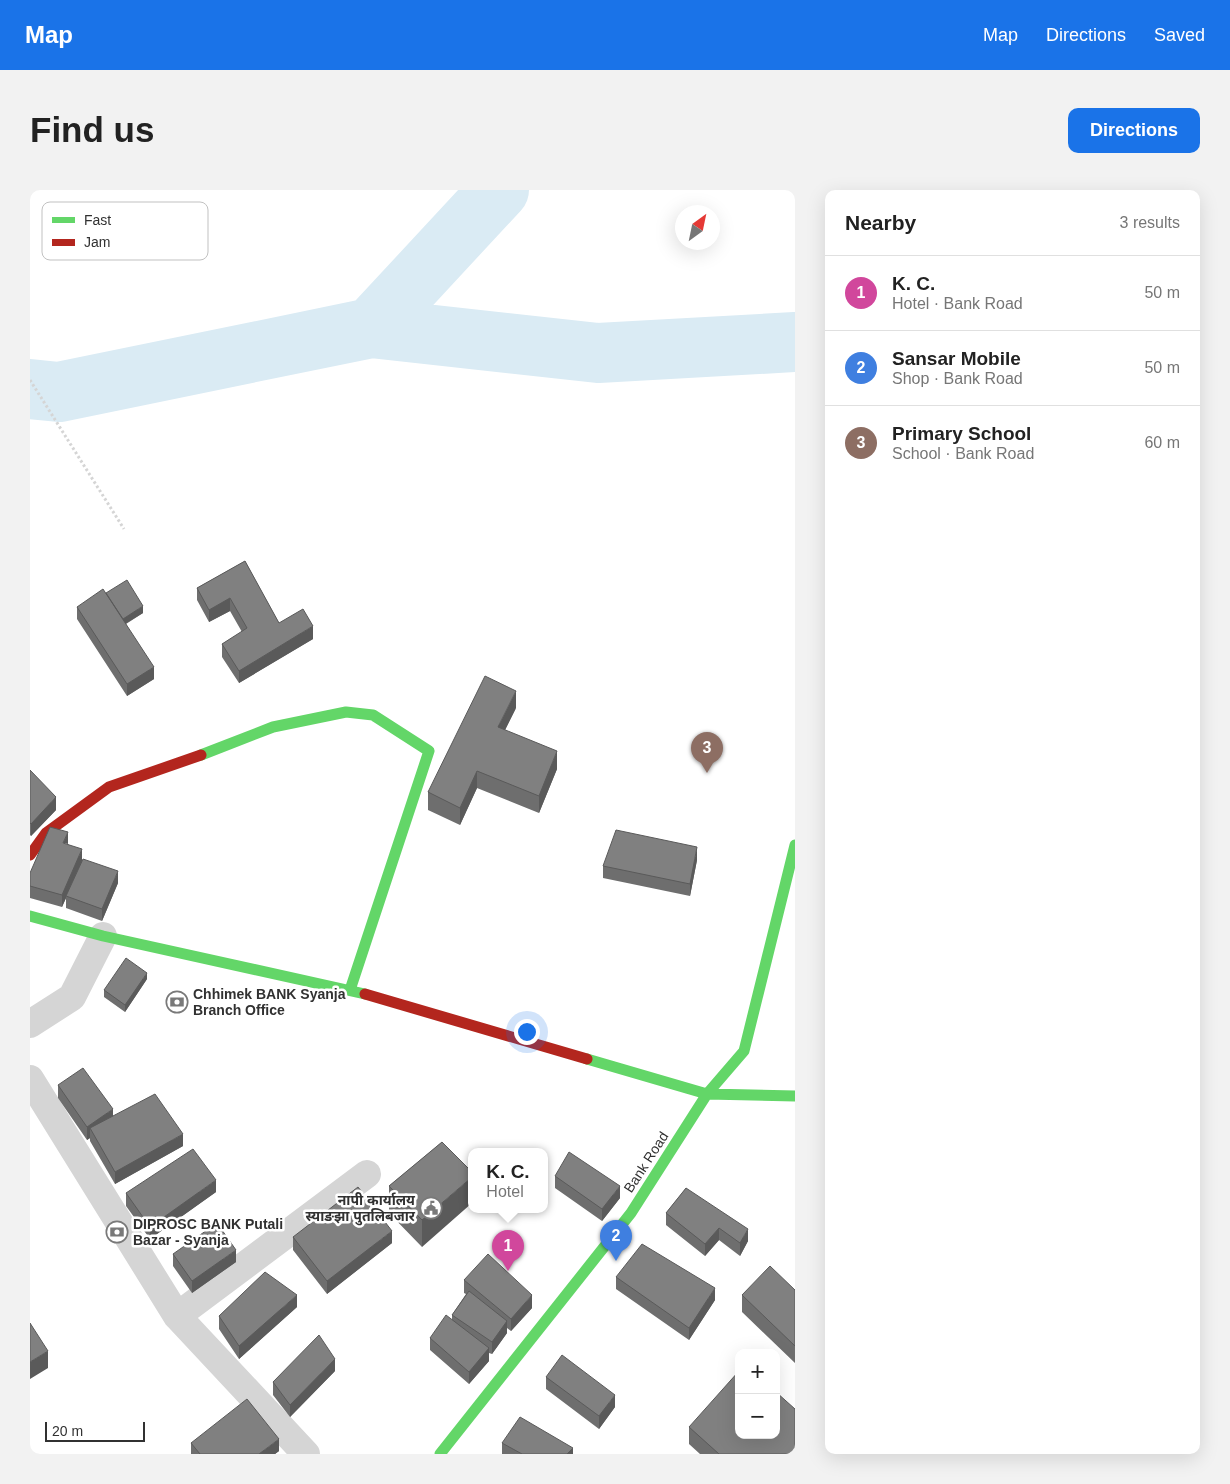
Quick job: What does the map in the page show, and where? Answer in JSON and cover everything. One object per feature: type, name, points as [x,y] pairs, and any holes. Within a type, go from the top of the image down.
[{"type":"street","points":[[30,855],[46,833],[109,787],[273,727],[346,712],[373,715],[430,752],[350,990]]},
{"type":"street","name":"Bank Road","points":[[440,1454],[631,1213],[707,1094],[744,1051],[795,845]]},
{"type":"street","points":[[30,916],[104,936],[350,990],[707,1094],[795,1096]]},
{"type":"street","points":[[30,1024],[72,997],[104,936]]},
{"type":"street","points":[[30,1079],[177,1316],[306,1454]]},
{"type":"street","points":[[177,1316],[367,1174]]},
{"type":"path","points":[[30,380],[124,529]]},
{"type":"building","points":[[245,561],[279,623],[303,609],[313,626],[239,671],[222,644],[247,628],[230,598],[209,610],[197,588]]},
{"type":"building","points":[[127,580],[143,606],[123,619],[106,593]]},
{"type":"building","points":[[103,589],[154,667],[127,684],[77,607]]},
{"type":"building","points":[[485,676],[516,691],[498,727],[557,751],[539,796],[477,771],[460,808],[428,792]]},
{"type":"building","points":[[30,770],[56,797],[31,824],[30,823]]},
{"type":"building","points":[[50,827],[68,832],[63,843],[82,849],[62,895],[30,886],[30,873]]},
{"type":"building","points":[[616,830],[697,847],[690,884],[603,866]]},
{"type":"building","points":[[83,859],[118,871],[102,909],[66,896]]},
{"type":"building","points":[[126,958],[147,973],[125,1005],[104,990]]},
{"type":"building","points":[[83,1068],[113,1109],[87,1127],[58,1085]]},
{"type":"building","points":[[155,1094],[183,1134],[115,1172],[90,1128]]},
{"type":"building","points":[[442,1142],[468,1168],[468,1180],[422,1220],[389,1186]]},
{"type":"building","points":[[193,1149],[216,1180],[150,1227],[126,1193]]},
{"type":"building","points":[[569,1152],[620,1186],[602,1209],[555,1176]]},
{"type":"building","points":[[358,1187],[392,1231],[327,1281],[293,1237]]},
{"type":"building","points":[[686,1188],[748,1229],[740,1243],[719,1228],[705,1244],[666,1213]]},
{"type":"building","points":[[217,1223],[236,1250],[192,1281],[173,1254]]},
{"type":"building","points":[[642,1244],[715,1288],[689,1328],[616,1277]]},
{"type":"building","points":[[488,1254],[532,1295],[511,1319],[464,1280]]},
{"type":"building","points":[[770,1266],[795,1290],[795,1346],[742,1295]]},
{"type":"building","points":[[265,1272],[297,1295],[239,1346],[219,1316]]},
{"type":"building","points":[[469,1291],[507,1321],[492,1342],[452,1315]]},
{"type":"building","points":[[446,1315],[489,1348],[469,1372],[430,1338]]},
{"type":"building","points":[[30,1323],[48,1351],[30,1362]]},
{"type":"building","points":[[319,1335],[335,1359],[290,1405],[273,1382]]},
{"type":"building","points":[[562,1355],[615,1395],[599,1416],[546,1377]]},
{"type":"building","points":[[735,1375],[735,1439],[780,1439],[780,1396],[795,1409],[795,1454],[719,1454],[689,1427]]},
{"type":"building","points":[[247,1399],[279,1439],[259,1454],[200,1454],[191,1443]]},
{"type":"building","points":[[520,1417],[573,1448],[567,1454],[522,1454],[502,1443]]},
{"type":"waterway","points":[[30,389],[59,392],[371,328],[499,190]]},
{"type":"waterway","points":[[371,328],[598,353],[795,342]]},
{"type":"traffic: fast","points":[[201,755],[273,727],[346,712],[373,715],[429,751],[350,990]]},
{"type":"traffic: fast","points":[[440,1454],[631,1213],[707,1094],[744,1051],[795,845]]},
{"type":"traffic: fast","points":[[30,916],[103,936],[365,994]]},
{"type":"traffic: fast","points":[[587,1059],[707,1094],[795,1096]]},
{"type":"traffic: jam","points":[[30,855],[46,833],[109,787],[201,755]]},
{"type":"traffic: jam","points":[[365,994],[587,1059]]},
{"type":"place","name":"Primary School","points":[[707,773]]},
{"type":"place","name":"Chhimek BANK Syanja Branch Office","points":[[177,1002]]},
{"type":"place","name":"नापी कार्यालय स्याङझा पुतलिबजार","points":[[431,1208]]},
{"type":"place","name":"DIPROSC BANK Putali Bazar - Syanja","points":[[117,1232]]},
{"type":"place","name":"Sansar Mobile","points":[[616,1261]]},
{"type":"place","name":"K. C.","points":[[508,1271]]}]
